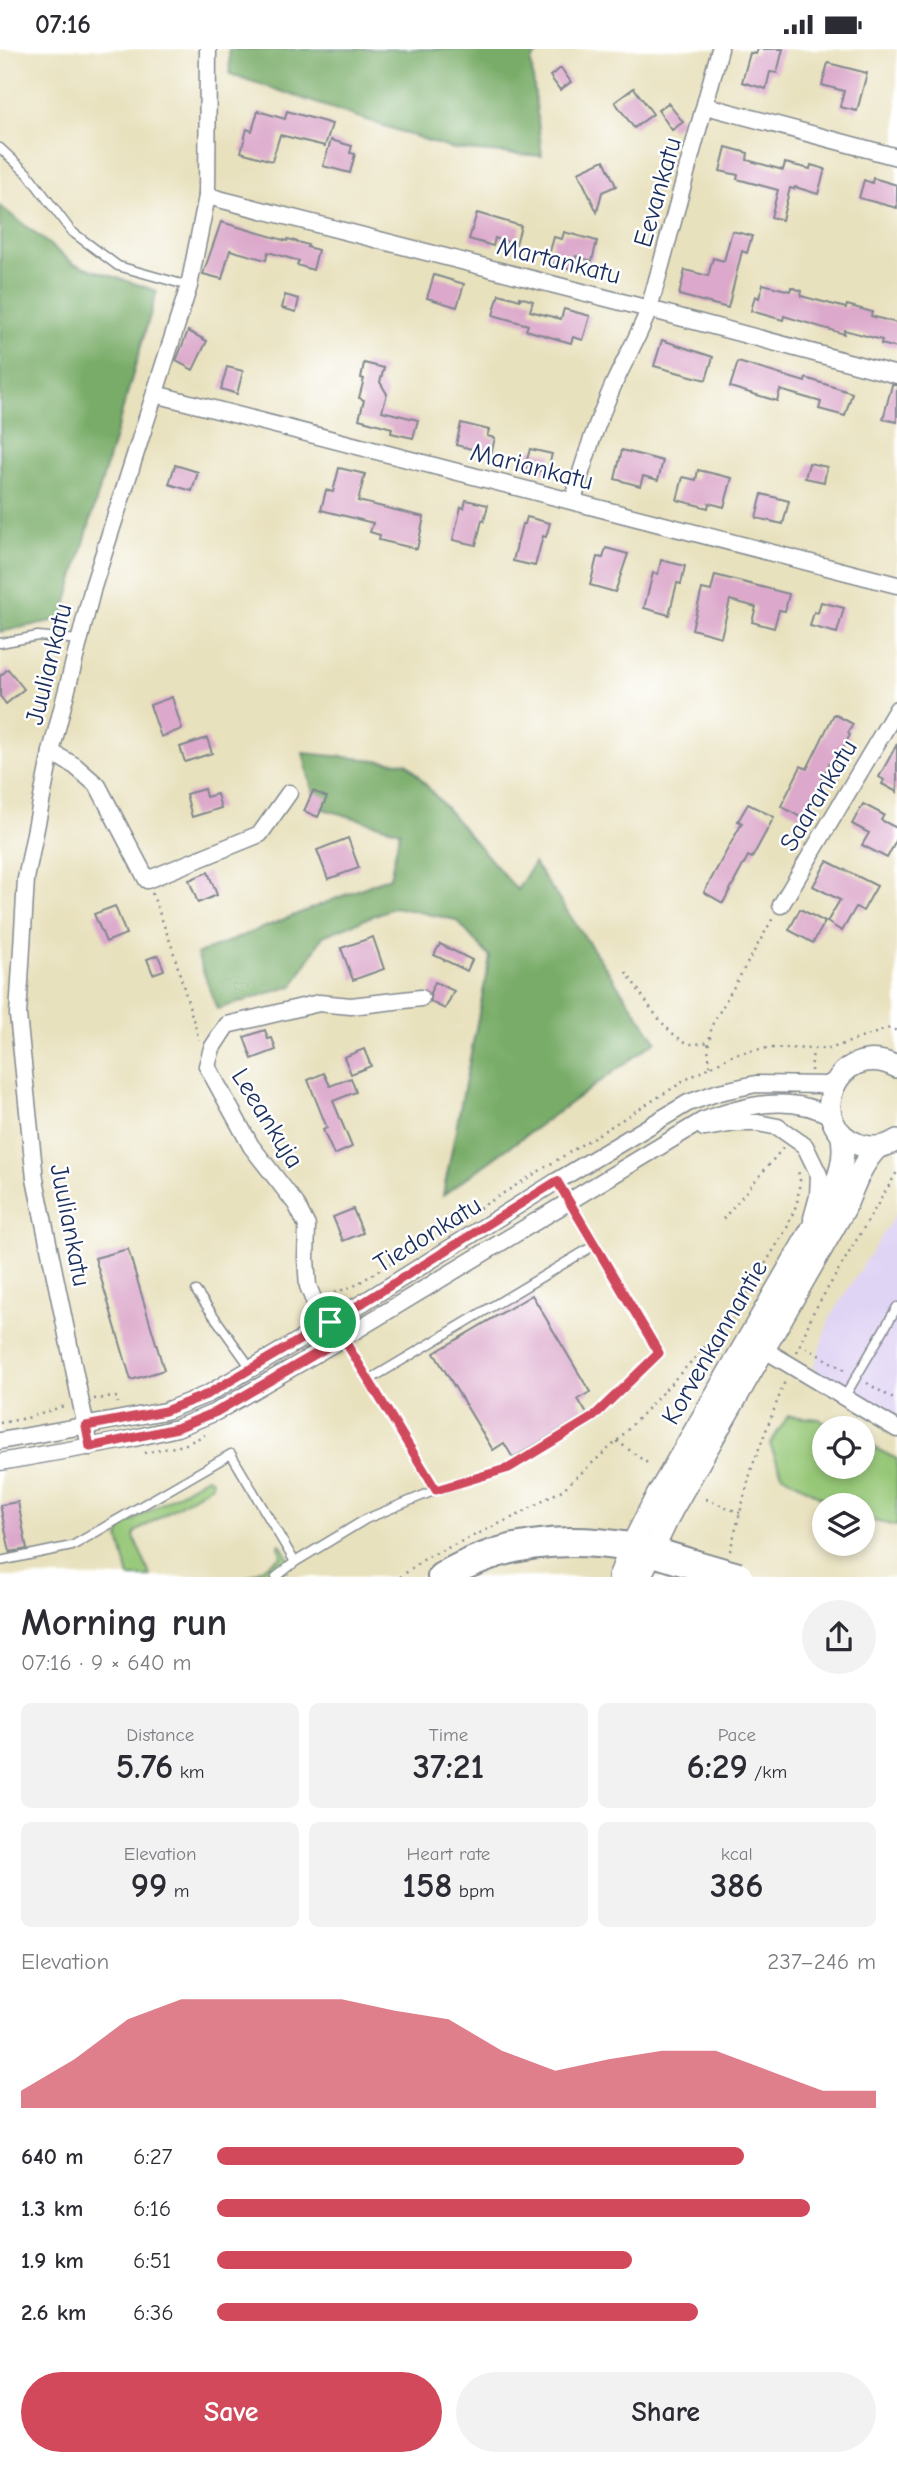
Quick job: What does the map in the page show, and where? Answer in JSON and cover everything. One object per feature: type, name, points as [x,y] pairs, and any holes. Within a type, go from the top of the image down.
[{"type":"highway","points":[[442,1577],[493,1552],[534,1544],[566,1542],[640,1558],[692,1564],[738,1577]]},
{"type":"main road","points":[[836,1080],[854,1064],[887,1063],[897,1051]]},
{"type":"main road","name":"Korvenkannantie","points":[[640,1558],[654,1501],[830,1199],[839,1174],[843,1143],[830,1104],[831,1091],[836,1080]]},
{"type":"main road","points":[[836,1125],[851,1142],[864,1146],[888,1144]]},
{"type":"main road","name":"Korvenkannantie","points":[[619,1577],[640,1558],[672,1510],[845,1208],[867,1158],[888,1144]]},
{"type":"street","name":"Juuliankatu","points":[[90,1447],[35,1179],[18,1015],[26,879],[51,752],[93,587],[189,286],[207,196],[208,49]]},
{"type":"street","name":"Eevankatu","points":[[573,501],[583,464],[612,388],[643,328],[720,49]]},
{"type":"street","points":[[706,106],[897,157]]},
{"type":"street","name":"Martankatu","points":[[207,196],[897,375]]},
{"type":"street","name":"Mariankatu","points":[[155,394],[897,585]]},
{"type":"street","name":"Saarankatu","points":[[780,905],[897,709]]},
{"type":"street","points":[[51,752],[75,765],[98,786],[147,880],[260,834],[289,793]]},
{"type":"street","name":"Leeankuja","points":[[343,1338],[314,1301],[308,1286],[307,1226],[296,1205],[251,1146],[207,1066],[212,1048],[227,1025],[319,1003],[351,1006],[421,998]]},
{"type":"street","name":"Tiedonkatu","points":[[0,1441],[165,1411],[208,1394],[688,1103],[719,1091],[757,1084],[826,1085],[836,1080]]},
{"type":"street","name":"Tiedonkatu","points":[[0,1462],[90,1447],[177,1428],[216,1412],[702,1121],[726,1112],[772,1103],[807,1106],[836,1125]]},
{"type":"street","name":"Tiedonkatu","points":[[675,1136],[711,1126],[758,1123],[778,1127],[805,1146],[818,1175],[818,1196],[800,1252]]},
{"type":"street","points":[[765,1350],[897,1429]]},
{"type":"lane","points":[[0,148],[28,174],[71,231],[118,267],[189,286]]},
{"type":"lane","points":[[0,642],[38,636],[79,640]]},
{"type":"lane","points":[[276,1577],[295,1562],[366,1519],[436,1490],[509,1468],[593,1417],[659,1353],[557,1181]]},
{"type":"lane","points":[[369,1380],[595,1245]]},
{"type":"lane","points":[[196,1291],[252,1369]]},
{"type":"lane","points":[[845,1398],[897,1307]]},
{"type":"lane","points":[[343,1338],[436,1490]]},
{"type":"lane","points":[[0,1560],[72,1546],[231,1454],[295,1562]]},
{"type":"path","points":[[147,880],[172,947],[207,1066]]},
{"type":"path","points":[[710,1066],[709,1042],[712,1025],[780,905]]},
{"type":"path","points":[[626,972],[664,1024],[678,1038],[693,1044],[709,1042]]},
{"type":"path","points":[[783,1148],[789,1154]]},
{"type":"path","points":[[400,1577],[426,1558],[520,1514],[562,1490],[617,1441],[733,1317],[781,1238],[797,1203],[800,1180],[795,1160]]},
{"type":"path","points":[[139,1454],[184,1445],[205,1435]]},
{"type":"path","points":[[617,1441],[650,1465]]},
{"type":"path","points":[[706,1499],[740,1513]]},
{"type":"shaded area","points":[[897,1211],[897,1416],[813,1369],[830,1318]]},
{"type":"green space","points":[[229,49],[541,49],[531,61],[542,156],[452,149],[230,74]]},
{"type":"green space","points":[[0,206],[73,263],[157,291],[62,619],[0,632]]},
{"type":"green space","points":[[303,753],[407,763],[517,890],[534,863],[656,1041],[443,1195],[490,957],[456,920],[395,907],[323,936],[293,986],[217,1009],[197,954],[390,877],[400,831],[316,807]]},
{"type":"green space","points":[[788,1416],[812,1418],[812,1479],[875,1479],[875,1448],[897,1459],[897,1526],[875,1521],[875,1493],[814,1493],[782,1474],[770,1444]]},
{"type":"green space","points":[[207,1477],[212,1480],[212,1485],[136,1532],[134,1537],[151,1577],[129,1577],[119,1538],[122,1527]]},
{"type":"green space","points":[[280,1544],[289,1559],[267,1577],[248,1577],[282,1556],[278,1547]]},
{"type":"building","points":[[758,49],[783,49],[777,73],[770,72],[766,89],[742,82],[750,53],[756,54]]},
{"type":"building","points":[[828,63],[867,73],[857,111],[840,107],[844,91],[822,85]]},
{"type":"building","points":[[561,68],[571,82],[560,90],[550,76]]},
{"type":"building","points":[[634,88],[653,114],[634,128],[615,102]]},
{"type":"building","points":[[668,103],[683,122],[672,130],[658,110]]},
{"type":"building","points":[[258,111],[285,119],[287,111],[332,124],[325,146],[280,135],[272,161],[241,152],[247,129],[252,131]]},
{"type":"building","points":[[331,140],[352,146],[350,153],[355,154],[350,173],[323,166]]},
{"type":"building","points":[[726,147],[748,153],[747,160],[783,170],[785,163],[810,169],[811,165],[825,169],[818,194],[790,188],[782,220],[771,217],[778,190],[737,179],[738,175],[720,171]]},
{"type":"building","points":[[604,160],[616,186],[602,192],[597,212],[578,172]]},
{"type":"building","points":[[873,178],[897,185],[897,208],[859,198],[864,180],[872,183]]},
{"type":"building","points":[[477,213],[521,226],[516,244],[495,238],[493,246],[469,239]]},
{"type":"building","points":[[221,222],[287,241],[288,239],[318,250],[313,270],[297,265],[299,261],[268,252],[266,260],[230,250],[222,279],[203,274]]},
{"type":"building","points":[[732,231],[752,236],[747,253],[742,251],[728,308],[679,295],[685,270],[708,276],[713,258],[724,261]]},
{"type":"building","points":[[564,232],[597,241],[592,261],[576,256],[572,269],[547,262],[554,237],[562,239]]},
{"type":"building","points":[[434,275],[464,284],[457,307],[427,298]]},
{"type":"building","points":[[763,284],[790,291],[791,287],[802,291],[801,296],[872,312],[871,316],[897,323],[897,348],[881,344],[882,340],[844,330],[844,334],[784,316],[783,320],[751,311],[755,296],[759,298]]},
{"type":"building","points":[[499,294],[533,301],[530,311],[561,319],[564,309],[590,316],[583,340],[573,337],[571,343],[526,330],[528,325],[493,315]]},
{"type":"building","points":[[285,295],[299,299],[296,312],[282,308]]},
{"type":"building","points":[[188,331],[207,341],[193,370],[176,361]]},
{"type":"building","points":[[662,340],[713,357],[706,380],[654,366]]},
{"type":"building","points":[[738,362],[805,382],[806,378],[852,393],[845,416],[819,409],[821,402],[780,390],[777,401],[730,387]]},
{"type":"building","points":[[364,363],[384,368],[380,382],[387,394],[382,411],[418,420],[413,438],[391,433],[392,428],[359,419],[364,400],[359,398],[364,379],[361,378]]},
{"type":"building","points":[[227,367],[243,371],[237,394],[221,389]]},
{"type":"building","points":[[892,385],[897,385],[897,422],[883,419]]},
{"type":"building","points":[[461,423],[489,430],[487,436],[495,438],[491,454],[456,445]]},
{"type":"building","points":[[530,449],[552,454],[547,473],[525,467]]},
{"type":"building","points":[[622,450],[663,461],[658,480],[643,476],[640,486],[615,479]]},
{"type":"building","points":[[809,463],[827,467],[824,482],[805,478]]},
{"type":"building","points":[[175,465],[198,472],[192,491],[169,484]]},
{"type":"building","points":[[339,468],[365,474],[358,501],[424,517],[417,549],[379,540],[380,535],[370,532],[373,523],[321,510],[326,490],[333,492]]},
{"type":"building","points":[[698,470],[732,478],[724,507],[709,503],[708,508],[677,500],[683,477],[696,480]]},
{"type":"building","points":[[762,494],[789,501],[783,524],[756,518]]},
{"type":"building","points":[[466,500],[488,505],[476,545],[453,540],[461,507],[464,508]]},
{"type":"building","points":[[527,517],[550,523],[546,537],[543,536],[535,566],[513,561],[522,524],[525,524]]},
{"type":"building","points":[[606,548],[628,554],[615,592],[590,585],[597,557],[603,558]]},
{"type":"building","points":[[661,560],[685,566],[681,584],[677,583],[669,615],[644,608],[653,573],[658,574]]},
{"type":"building","points":[[715,575],[789,594],[785,611],[779,610],[774,628],[752,622],[756,607],[730,600],[721,637],[692,629],[702,589],[711,591]]},
{"type":"building","points":[[821,602],[844,608],[837,633],[810,626],[814,612],[818,613]]},
{"type":"building","points":[[8,669],[24,689],[6,704],[0,696],[0,676]]},
{"type":"building","points":[[172,697],[182,729],[161,737],[150,705]]},
{"type":"building","points":[[834,714],[853,724],[848,733],[850,735],[833,767],[829,764],[802,818],[781,806],[801,766],[807,769]]},
{"type":"building","points":[[207,738],[212,753],[185,762],[180,747]]},
{"type":"building","points":[[897,744],[897,792],[882,784],[884,780],[879,777]]},
{"type":"building","points":[[204,789],[206,797],[217,794],[221,808],[192,817],[186,794]]},
{"type":"building","points":[[313,791],[327,797],[318,817],[304,811]]},
{"type":"building","points":[[748,804],[774,817],[752,858],[748,856],[723,903],[704,892],[742,823],[738,821]]},
{"type":"building","points":[[863,804],[884,815],[881,820],[897,828],[897,839],[887,858],[862,845],[869,833],[852,824]]},
{"type":"building","points":[[348,838],[359,868],[328,879],[317,850]]},
{"type":"building","points":[[827,861],[877,886],[863,911],[856,907],[842,931],[827,922],[840,900],[813,886]]},
{"type":"building","points":[[208,872],[217,895],[198,903],[189,880]]},
{"type":"building","points":[[115,906],[126,934],[106,942],[94,914]]},
{"type":"building","points":[[800,909],[825,922],[813,943],[789,930]]},
{"type":"building","points":[[373,937],[384,969],[353,980],[341,948]]},
{"type":"building","points":[[440,944],[472,960],[467,971],[434,955]]},
{"type":"building","points":[[158,955],[164,970],[153,974],[147,959]]},
{"type":"building","points":[[435,982],[454,991],[445,1009],[431,1002],[430,993]]},
{"type":"building","points":[[265,1030],[268,1039],[272,1038],[276,1050],[252,1059],[244,1037]]},
{"type":"building","points":[[364,1049],[371,1066],[351,1074],[344,1057]]},
{"type":"building","points":[[324,1073],[330,1086],[351,1078],[356,1092],[333,1101],[352,1147],[334,1155],[323,1130],[327,1128],[308,1080]]},
{"type":"building","points":[[353,1209],[363,1233],[343,1241],[333,1217]]},
{"type":"building","points":[[128,1249],[164,1370],[131,1380],[95,1258]]},
{"type":"building","points":[[532,1295],[590,1392],[578,1399],[587,1414],[513,1458],[504,1443],[493,1450],[434,1353]]},
{"type":"building","points":[[18,1502],[27,1549],[10,1552],[0,1505]]},
{"type":"route","points":[[557,1181],[659,1353],[593,1417],[509,1468],[436,1490],[343,1338],[216,1412],[177,1428],[90,1447],[86,1426],[165,1411],[208,1394],[330,1322],[557,1181]]}]
